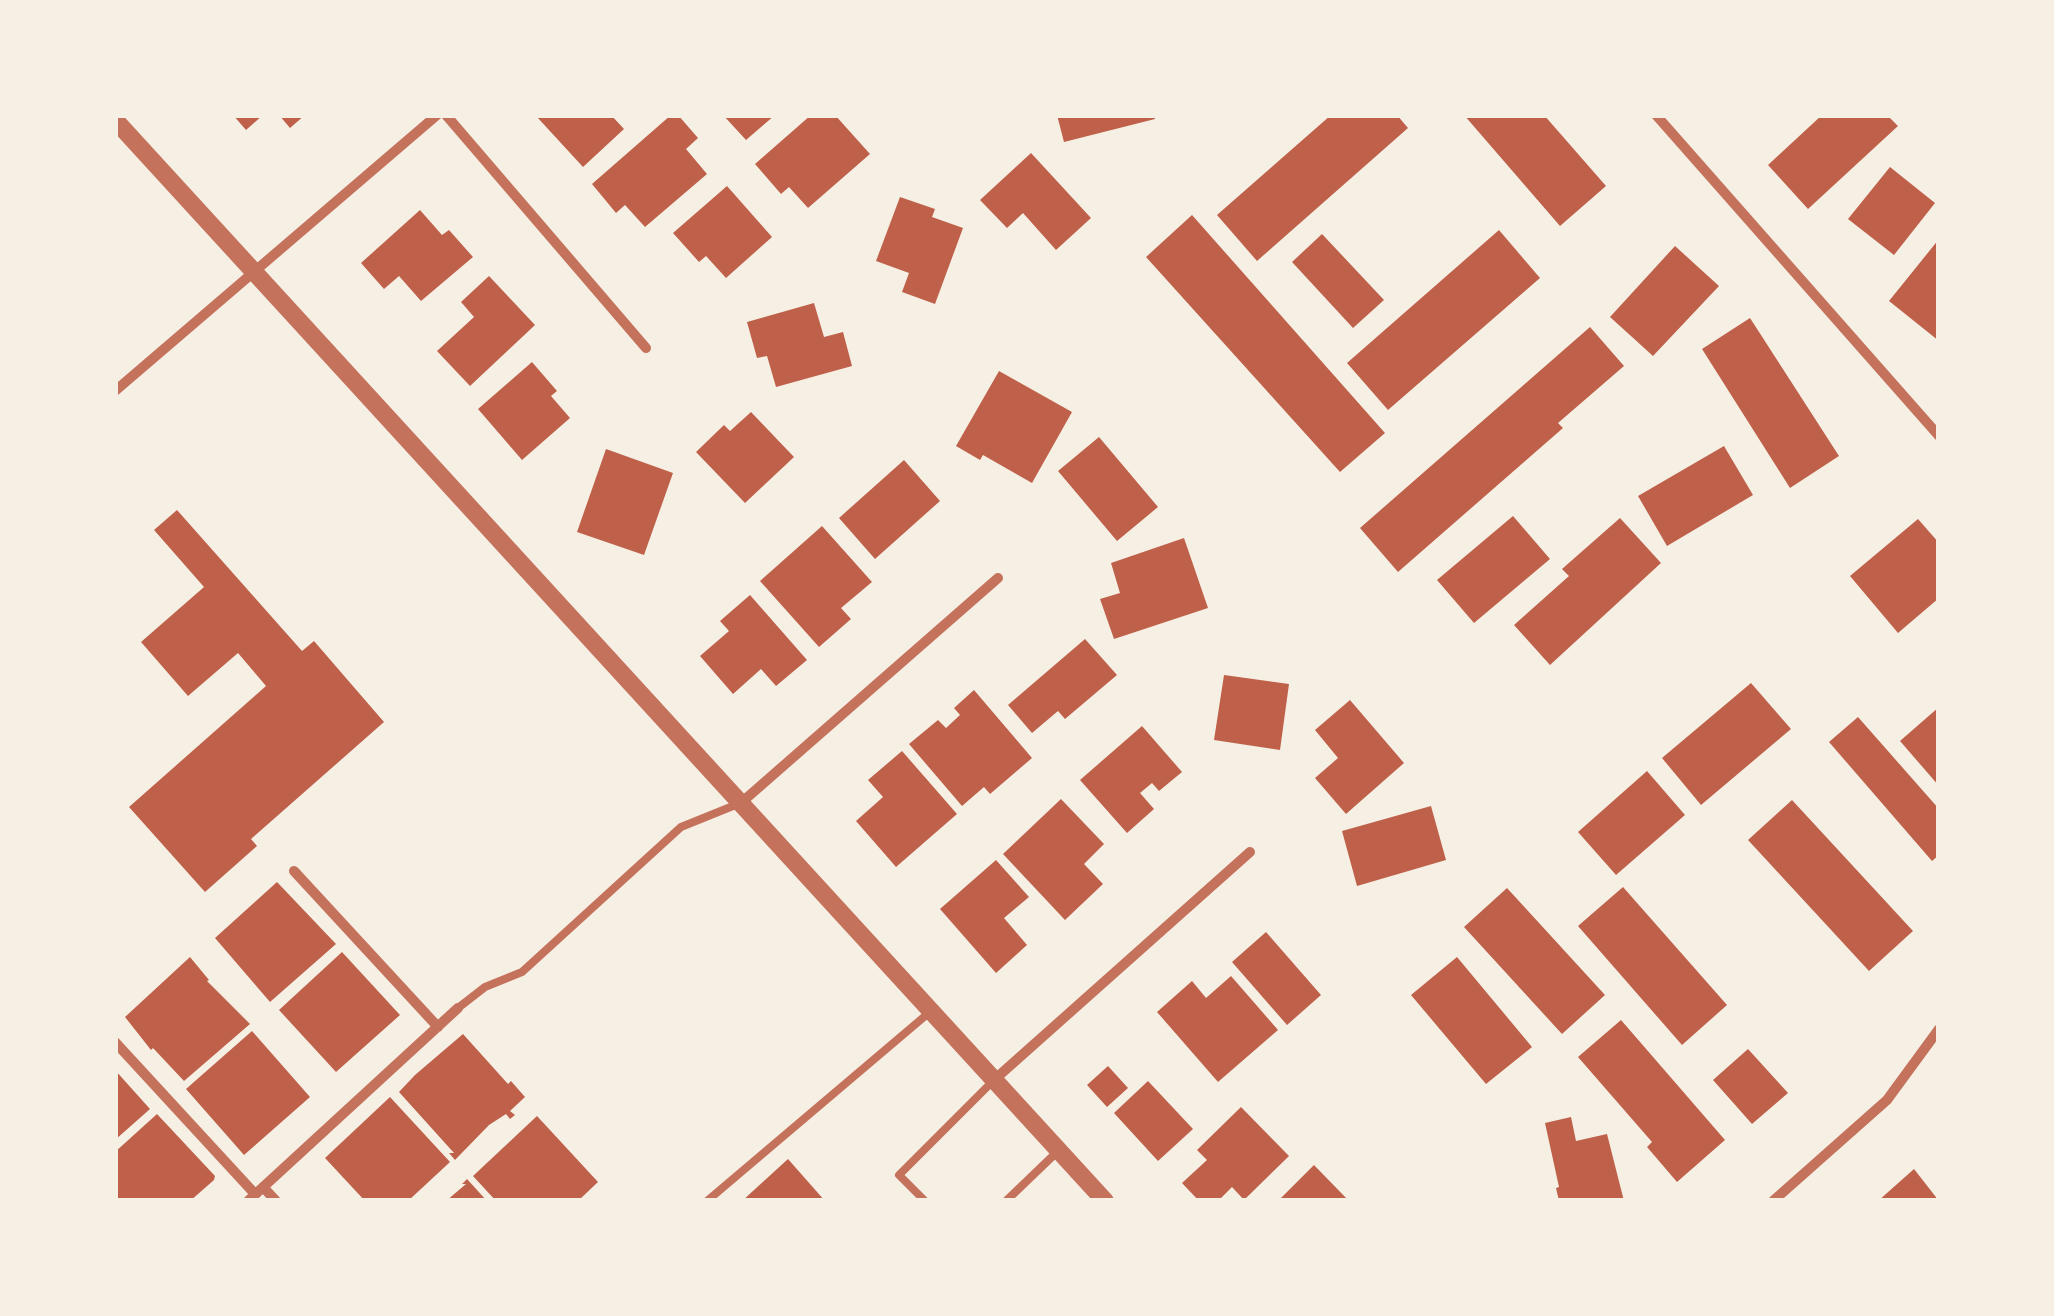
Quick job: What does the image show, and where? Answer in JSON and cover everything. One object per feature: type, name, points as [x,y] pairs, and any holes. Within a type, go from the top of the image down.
[{"type":"street","points":[[115,392],[437,115]]},
{"type":"street","points":[[446,115],[646,348]]},
{"type":"street","points":[[1656,115],[1939,436]]},
{"type":"street","points":[[115,120],[1104,1201]]},
{"type":"street","points":[[742,802],[998,578]]},
{"type":"street","points":[[994,1080],[1250,852]]},
{"type":"street","points":[[294,871],[438,1028]]},
{"type":"street","points":[[255,1194],[458,1008]]},
{"type":"street","points":[[1773,1201],[1887,1100],[1939,1028]]},
{"type":"street","points":[[115,1042],[255,1194],[276,1201]]},
{"type":"lane","points":[[458,1008],[485,987],[522,972],[681,827],[742,802]]},
{"type":"lane","points":[[707,1201],[932,1010]]},
{"type":"lane","points":[[925,1201],[899,1174],[994,1080]]},
{"type":"lane","points":[[1006,1201],[1059,1151]]},
{"type":"building","points":[[233,115],[263,115],[246,130]]},
{"type":"building","points":[[279,115],[305,115],[290,128]]},
{"type":"building","points":[[611,115],[624,129],[583,167],[537,117]]},
{"type":"building","points":[[671,115],[678,115],[698,138],[686,149],[707,174],[645,227],[625,205],[616,213],[592,184]]},
{"type":"building","points":[[723,115],[775,115],[746,140]]},
{"type":"building","points":[[811,115],[835,115],[870,154],[808,208],[789,187],[781,194],[755,164]]},
{"type":"building","points":[[1057,115],[1154,115],[1155,119],[1064,142]]},
{"type":"building","points":[[1331,115],[1397,115],[1408,128],[1257,261],[1217,215]]},
{"type":"building","points":[[1464,115],[1544,115],[1606,186],[1560,226]]},
{"type":"building","points":[[1822,115],[1887,115],[1898,126],[1808,209],[1768,165]]},
{"type":"building","points":[[1031,153],[1091,218],[1056,250],[1023,213],[1007,228],[980,200]]},
{"type":"building","points":[[1890,167],[1935,203],[1894,255],[1848,219]]},
{"type":"building","points":[[727,186],[772,237],[726,278],[706,256],[699,262],[673,233]]},
{"type":"building","points":[[900,197],[935,209],[932,217],[963,228],[935,304],[902,292],[909,273],[876,261]]},
{"type":"building","points":[[420,210],[442,235],[449,230],[473,257],[421,301],[399,276],[384,289],[361,263]]},
{"type":"building","points":[[1192,215],[1385,433],[1340,472],[1146,257]]},
{"type":"building","points":[[1499,230],[1540,278],[1388,410],[1347,363]]},
{"type":"building","points":[[1322,234],[1384,300],[1353,328],[1292,262]]},
{"type":"building","points":[[1939,239],[1939,341],[1889,301]]},
{"type":"building","points":[[1675,246],[1719,286],[1653,356],[1610,317]]},
{"type":"building","points":[[489,276],[535,325],[470,386],[437,351],[474,317],[461,302]]},
{"type":"building","points":[[814,303],[824,337],[843,332],[852,366],[776,387],[767,356],[757,358],[747,322]]},
{"type":"building","points":[[1750,318],[1839,456],[1790,488],[1702,349]]},
{"type":"building","points":[[1590,327],[1624,366],[1558,423],[1563,428],[1398,572],[1360,528]]},
{"type":"building","points":[[532,362],[557,391],[551,396],[570,418],[522,460],[478,409]]},
{"type":"building","points":[[999,371],[1072,412],[1032,483],[983,455],[980,460],[956,446]]},
{"type":"building","points":[[751,412],[794,457],[745,503],[696,452],[724,425],[730,431]]},
{"type":"building","points":[[1099,437],[1158,507],[1117,541],[1058,471]]},
{"type":"building","points":[[1724,446],[1753,495],[1667,546],[1638,496]]},
{"type":"building","points":[[606,449],[673,473],[644,555],[577,532]]},
{"type":"building","points":[[904,460],[940,501],[875,559],[839,518]]},
{"type":"building","points":[[177,510],[302,651],[314,641],[384,722],[251,839],[257,846],[205,892],[129,807],[266,686],[238,653],[188,696],[141,642],[204,587],[154,530]]},
{"type":"building","points":[[1513,516],[1550,559],[1474,623],[1437,580]]},
{"type":"building","points":[[1620,518],[1661,563],[1550,665],[1514,625],[1569,576],[1562,569]]},
{"type":"building","points":[[1918,519],[1939,543],[1939,598],[1898,633],[1850,576]]},
{"type":"building","points":[[822,526],[872,582],[841,608],[851,619],[819,647],[760,581]]},
{"type":"building","points":[[1184,538],[1208,608],[1114,639],[1100,599],[1120,593],[1111,563]]},
{"type":"building","points":[[750,595],[807,660],[776,686],[761,669],[733,694],[700,656],[729,631],[720,621]]},
{"type":"building","points":[[1085,639],[1117,675],[1065,719],[1058,711],[1032,733],[1008,705]]},
{"type":"building","points":[[1224,675],[1289,684],[1280,750],[1214,740]]},
{"type":"building","points":[[1751,683],[1791,729],[1701,805],[1662,758]]},
{"type":"building","points":[[974,690],[1032,758],[990,794],[984,787],[962,806],[909,744],[938,720],[946,728],[960,715],[954,708]]},
{"type":"building","points":[[1350,700],[1404,763],[1346,814],[1315,778],[1338,758],[1315,730]]},
{"type":"building","points":[[1939,707],[1939,786],[1900,741]]},
{"type":"building","points":[[1858,717],[1939,809],[1939,855],[1932,861],[1829,742]]},
{"type":"building","points":[[1142,726],[1182,772],[1159,791],[1152,783],[1140,793],[1154,809],[1127,833],[1080,780]]},
{"type":"building","points":[[902,751],[957,814],[896,867],[856,821],[883,797],[868,780]]},
{"type":"building","points":[[1647,771],[1685,815],[1616,875],[1578,832]]},
{"type":"building","points":[[1061,799],[1104,844],[1084,864],[1103,884],[1065,920],[1003,854]]},
{"type":"building","points":[[1792,800],[1913,931],[1869,971],[1748,840]]},
{"type":"building","points":[[1431,806],[1446,860],[1357,886],[1342,831]]},
{"type":"building","points":[[996,860],[1029,897],[1004,918],[1027,945],[996,973],[940,909]]},
{"type":"building","points":[[277,882],[336,944],[270,1002],[215,938]]},
{"type":"building","points":[[1623,887],[1727,1005],[1682,1045],[1578,926]]},
{"type":"building","points":[[1507,888],[1605,995],[1562,1034],[1464,927]]},
{"type":"building","points":[[1266,932],[1321,995],[1287,1025],[1232,962]]},
{"type":"building","points":[[342,952],[400,1015],[336,1072],[279,1010]]},
{"type":"building","points":[[190,957],[207,981],[250,1024],[184,1081],[151,1050],[125,1017]]},
{"type":"building","points":[[1457,957],[1532,1047],[1486,1084],[1411,995]]},
{"type":"building","points":[[1231,976],[1278,1030],[1218,1082],[1157,1012],[1192,981],[1206,998]]},
{"type":"building","points":[[1621,1020],[1725,1140],[1677,1182],[1647,1147],[1652,1142],[1578,1057]]},
{"type":"building","points":[[252,1031],[310,1097],[244,1155],[186,1089]]},
{"type":"building","points":[[463,1034],[525,1097],[510,1111],[515,1115],[510,1119],[506,1114],[489,1125],[455,1160],[449,1153],[454,1153],[399,1092]]},
{"type":"building","points":[[1748,1049],[1788,1093],[1752,1124],[1713,1080]]},
{"type":"building","points":[[1108,1066],[1128,1088],[1107,1107],[1087,1085]]},
{"type":"building","points":[[115,1070],[150,1109],[115,1140]]},
{"type":"building","points":[[1148,1081],[1193,1129],[1158,1161],[1114,1113]]},
{"type":"building","points":[[390,1097],[450,1162],[408,1201],[365,1201],[325,1158]]},
{"type":"building","points":[[1241,1107],[1289,1156],[1244,1200],[1232,1187],[1218,1201],[1199,1201],[1182,1183],[1207,1160],[1197,1150]]},
{"type":"building","points":[[157,1114],[215,1176],[214,1180],[190,1201],[121,1201],[115,1195],[115,1152]]},
{"type":"building","points":[[537,1116],[598,1182],[578,1201],[496,1201],[473,1176]]},
{"type":"building","points":[[1571,1117],[1576,1141],[1607,1134],[1624,1201],[1559,1201],[1545,1123]]},
{"type":"building","points":[[788,1159],[825,1201],[742,1201]]},
{"type":"building","points":[[1314,1165],[1349,1201],[1278,1201]]},
{"type":"building","points":[[1914,1169],[1939,1201],[1878,1201]]},
{"type":"building","points":[[467,1179],[487,1201],[446,1201],[466,1184],[462,1184]]}]
